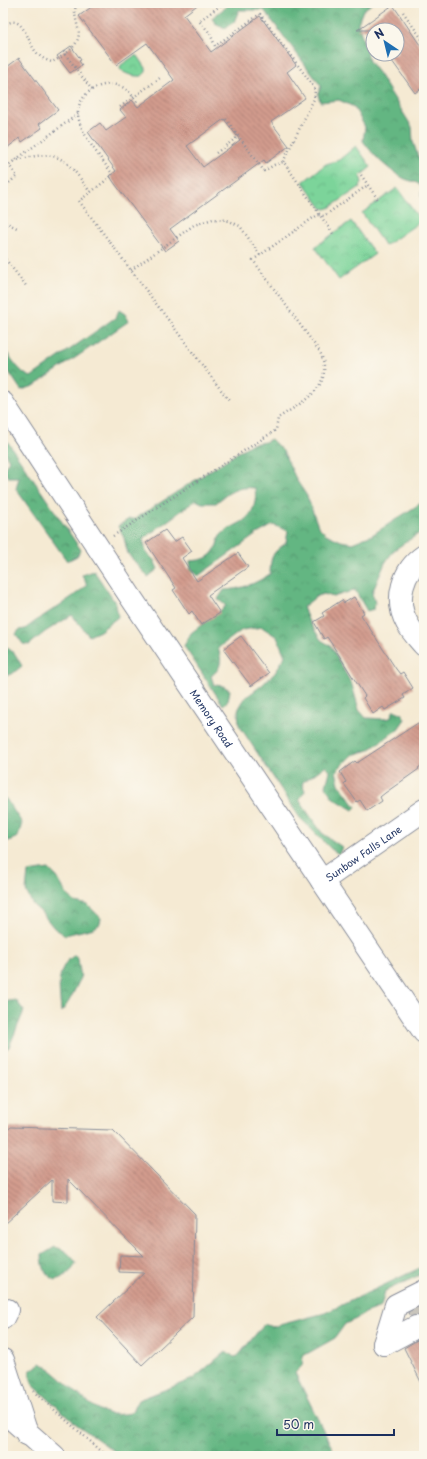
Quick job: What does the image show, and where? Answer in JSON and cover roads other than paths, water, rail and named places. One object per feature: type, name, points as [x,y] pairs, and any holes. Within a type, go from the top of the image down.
[{"type":"street","name":"Memory Road","points":[[3,403],[134,601],[424,1032]]},
{"type":"street","points":[[424,556],[410,569],[401,592],[401,603],[407,623],[424,645]]},
{"type":"street","name":"Sunbow Falls Lane","points":[[322,881],[424,810]]},
{"type":"street","points":[[400,1324],[396,1305],[424,1291]]},
{"type":"street","points":[[3,1311],[7,1310],[3,1318]]},
{"type":"street","points":[[3,1360],[27,1434]]},
{"type":"street","points":[[3,1411],[27,1434],[54,1456]]},
{"type":"tunnel","points":[[409,1313],[424,1306]]}]
